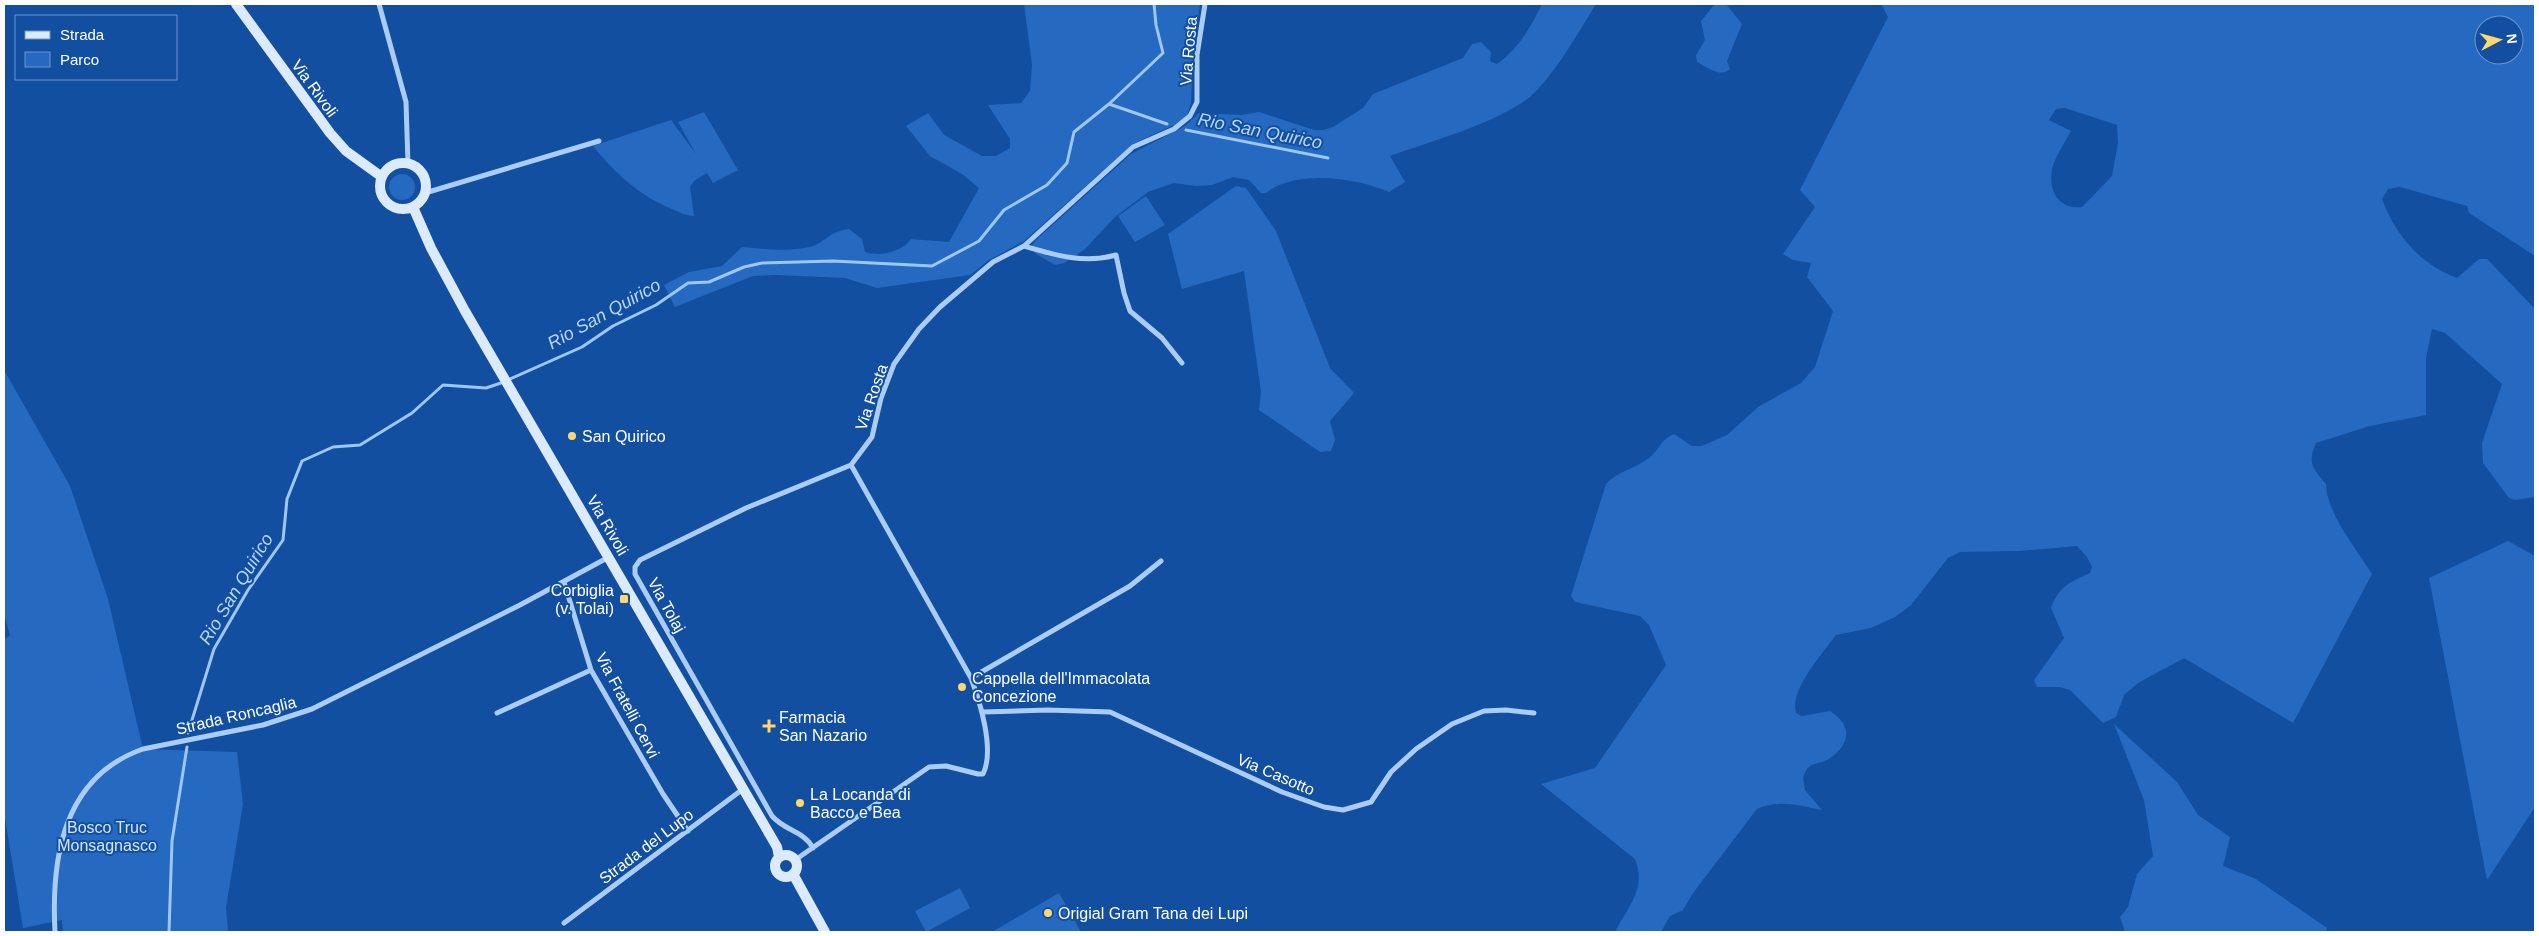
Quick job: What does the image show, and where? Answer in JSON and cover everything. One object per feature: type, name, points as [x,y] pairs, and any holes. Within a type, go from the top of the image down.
[{"type":"street","name":"Via Rivoli","points":[[236,4],[330,133],[346,151],[382,177]]},
{"type":"street","points":[[379,4],[406,102],[408,164]]},
{"type":"street","name":"Via Rosta","points":[[851,465],[872,437],[881,398],[894,364],[919,329],[940,306],[993,262],[1024,246],[1133,147],[1174,129],[1190,116],[1197,102],[1197,55],[1205,4]]},
{"type":"street","points":[[425,193],[599,141]]},
{"type":"street","points":[[396,164],[408,164],[421,172],[425,178],[425,193],[423,199],[413,207],[396,208],[386,202],[380,190],[382,177],[396,164]]},
{"type":"street","name":"Via Rivoli","points":[[413,207],[465,311],[777,847],[780,857],[775,862],[776,872],[786,878],[793,874]]},
{"type":"street","points":[[1024,246],[1078,259],[1098,260],[1116,255],[1130,311],[1162,338],[1182,363]]},
{"type":"street","points":[[795,860],[929,768],[946,766],[983,774],[987,751],[983,712],[971,678],[851,465]]},
{"type":"street","name":"Via Tolaj","points":[[813,848],[803,835],[786,828],[772,816],[640,582],[635,567],[640,560],[746,508],[851,465]]},
{"type":"street","name":"Strada Roncaglia","points":[[55,932],[54,881],[62,840],[84,793],[110,765],[127,754],[143,749],[262,725],[312,709],[564,582],[609,557]]},
{"type":"street","points":[[971,678],[1130,586],[1161,561]]},
{"type":"street","name":"Via Fratelli Cervi","points":[[564,582],[591,670],[662,794],[688,831]]},
{"type":"street","points":[[497,713],[591,670]]},
{"type":"street","name":"Via Casotto","points":[[983,712],[1082,710],[1110,712],[1282,792],[1324,807],[1343,810],[1371,802],[1391,772],[1416,749],[1452,724],[1484,711],[1506,710],[1534,713]]},
{"type":"street","name":"Strada del Lupo","points":[[564,923],[743,788]]},
{"type":"street","points":[[780,857],[790,856],[795,860],[796,868],[793,874],[825,932]]},
{"type":"green space","points":[[1024,4],[1200,4],[1193,50],[1191,103],[1187,116],[1176,124],[1133,144],[1024,241],[989,260],[970,275],[877,288],[845,278],[753,276],[675,307],[664,285],[689,272],[722,266],[742,247],[776,250],[801,249],[815,245],[842,230],[849,229],[862,239],[865,252],[877,254],[896,250],[911,239],[949,242],[979,188],[962,174],[930,156],[906,126],[928,113],[944,135],[982,156],[996,156],[1010,148],[1010,139],[988,105],[1021,103],[1030,91],[1032,65]]},
{"type":"green space","points":[[1542,4],[1596,4],[1554,69],[1526,100],[1510,110],[1477,125],[1390,156],[1405,182],[1389,192],[1360,183],[1326,178],[1309,178],[1293,181],[1279,185],[1266,193],[1261,193],[1249,180],[1233,177],[1212,185],[1196,186],[1174,183],[1148,192],[1115,217],[1085,249],[1064,263],[1055,265],[1036,254],[1031,247],[1036,240],[1131,154],[1185,126],[1199,113],[1242,115],[1259,112],[1314,130],[1333,127],[1363,108],[1373,94],[1463,58],[1472,44],[1481,42],[1491,52],[1490,61],[1497,64],[1511,52],[1523,37]]},
{"type":"green space","points":[[1715,4],[1726,4],[1742,24],[1727,61],[1730,69],[1722,72],[1714,71],[1697,62],[1696,55],[1705,40],[1701,21]]},
{"type":"green space","points":[[1881,4],[2535,4],[2535,256],[2469,213],[2467,206],[2400,187],[2388,189],[2382,199],[2402,237],[2421,257],[2432,265],[2457,278],[2479,259],[2487,259],[2535,309],[2535,497],[2515,500],[2509,498],[2483,463],[2482,443],[2502,384],[2445,333],[2432,329],[2426,358],[2426,415],[2370,426],[2316,443],[2313,450],[2313,465],[2326,484],[2331,506],[2372,574],[2293,723],[2184,658],[2138,683],[2124,695],[2116,717],[2103,723],[2070,690],[2060,687],[2037,687],[2034,680],[2064,638],[2051,608],[2054,601],[2066,586],[2090,573],[2092,567],[2087,557],[2077,546],[2019,551],[1960,552],[1948,558],[1911,605],[1895,617],[1871,628],[1836,635],[1802,683],[1795,704],[1796,713],[1802,716],[1830,711],[1838,717],[1846,729],[1846,736],[1841,749],[1827,760],[1809,767],[1803,778],[1805,790],[1822,810],[1781,804],[1773,804],[1757,809],[1693,893],[1683,910],[1670,916],[1661,932],[1615,932],[1630,906],[1637,888],[1639,879],[1635,859],[1541,784],[1595,768],[1666,665],[1649,625],[1640,616],[1575,602],[1571,596],[1606,484],[1621,473],[1649,458],[1666,439],[1674,434],[1692,446],[1702,446],[1727,435],[1758,407],[1801,383],[1815,367],[1833,311],[1807,277],[1811,263],[1793,260],[1783,254],[1815,207],[1800,190],[1888,17]],"holes":[[[2065,108],[2117,125],[2118,143],[2112,176],[2082,207],[2074,207],[2061,202],[2052,185],[2052,169],[2071,131],[2049,120],[2056,109]]]},
{"type":"green space","points":[[704,112],[738,170],[713,183],[707,173],[694,181],[690,187],[694,216],[683,214],[638,190],[619,175],[593,146],[671,120],[696,154],[678,122]]},
{"type":"green space","points":[[402,174],[411,178],[415,187],[411,196],[402,200],[393,196],[389,187],[393,178]]},
{"type":"green space","points":[[1236,186],[1246,188],[1276,231],[1330,368],[1354,393],[1330,421],[1335,440],[1331,451],[1320,452],[1259,410],[1261,392],[1244,271],[1182,289],[1168,234]]},
{"type":"green space","points":[[1146,196],[1165,225],[1135,242],[1118,216]]},
{"type":"green space","name":"Bosco Truc Monsagnasco","points":[[4,370],[70,486],[108,599],[143,749],[237,752],[243,804],[226,907],[228,932],[63,932],[62,920],[23,928],[4,812],[4,640],[10,635],[4,614]]},
{"type":"green space","points":[[2508,541],[2535,556],[2535,807],[2487,880],[2429,578]]},
{"type":"green space","points":[[2114,724],[2177,782],[2198,815],[2230,837],[2223,866],[2256,879],[2327,928],[2326,932],[2125,932],[2120,917],[2128,907],[2137,874],[2153,856],[2144,800]]},
{"type":"green space","points":[[960,888],[970,908],[926,932],[915,911]]},
{"type":"green space","name":"Origial Gram Tana dei Lupi","points":[[1059,893],[1081,932],[992,932]]},
{"type":"waterway","points":[[1109,104],[1163,53],[1156,25],[1154,4]]},
{"type":"waterway","name":"Rio San Quirico","points":[[188,733],[214,649],[248,590],[283,540],[287,499],[302,461],[333,447],[360,445],[412,413],[443,385],[486,388],[582,347],[613,326],[656,305],[688,283],[709,282],[744,267],[762,263],[833,261],[932,266],[979,241],[1004,210],[1047,185],[1067,163],[1074,132],[1109,104],[1167,124]]},
{"type":"waterway","name":"Rio San Quirico","points":[[1186,130],[1328,158]]},
{"type":"waterway","name":"Rio San Quirico","points":[[169,932],[172,841],[187,747]]},
{"type":"place","name":"San Quirico","points":[[572,436]]},
{"type":"place","name":"Corbiglia (v. Tolai)","points":[[624,599]]},
{"type":"place","name":"Cappella dell'Immacolata Concezione","points":[[962,687]]},
{"type":"place","name":"Farmacia San Nazario","points":[[769,726]]},
{"type":"place","name":"La Locanda di Bacco e Bea","points":[[800,803]]},
{"type":"place","name":"Origial Gram Tana dei Lupi","points":[[1048,913]]}]
